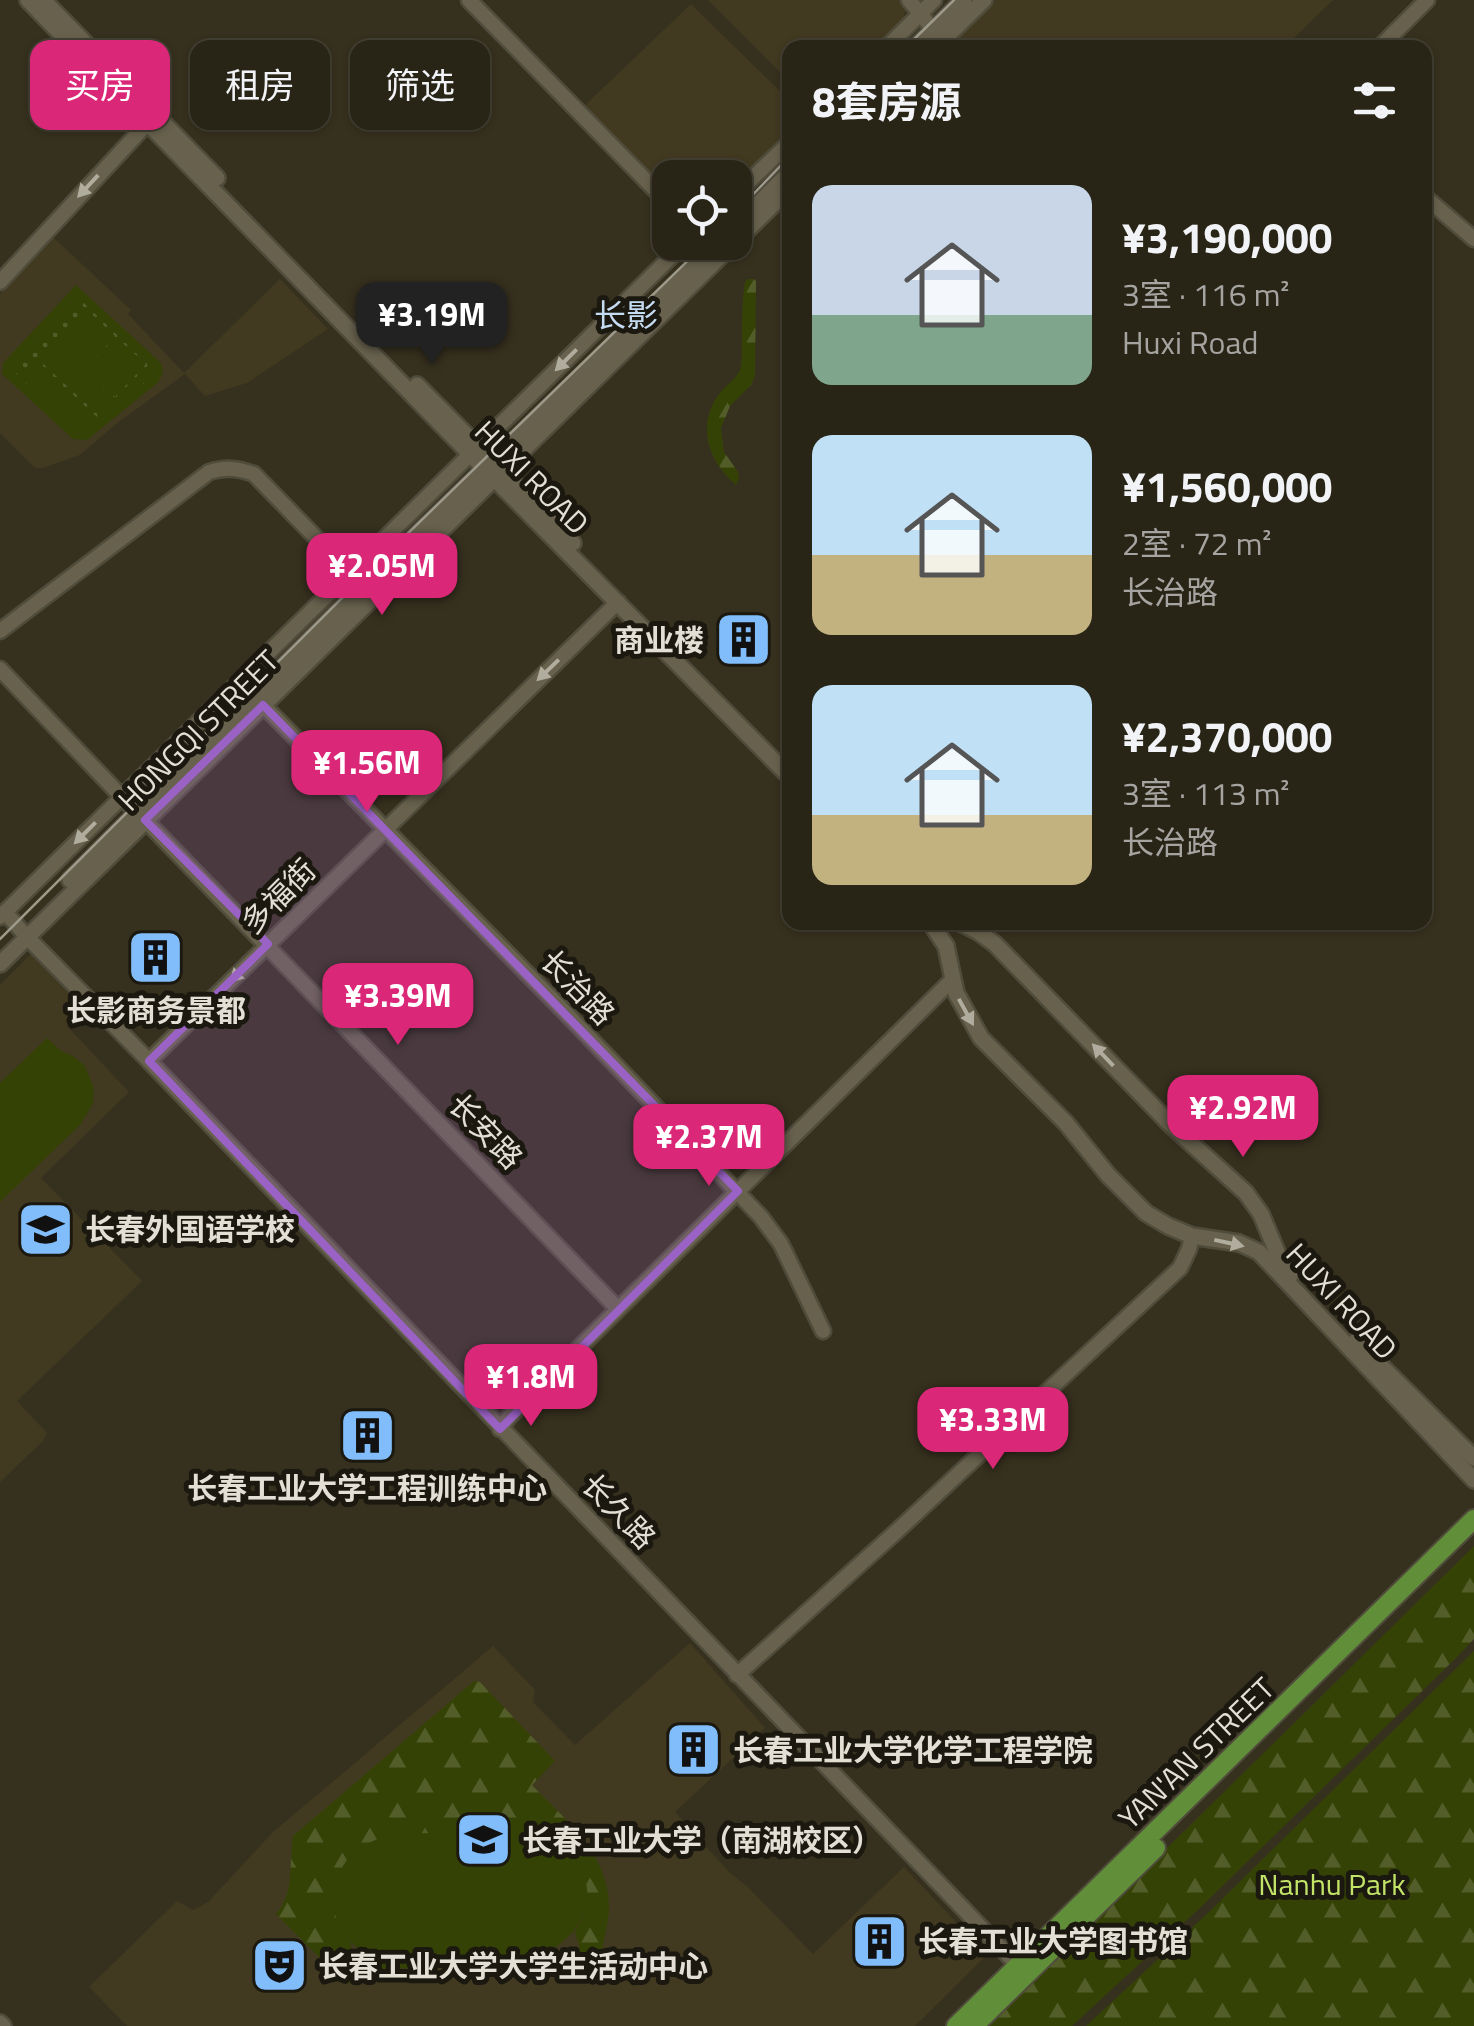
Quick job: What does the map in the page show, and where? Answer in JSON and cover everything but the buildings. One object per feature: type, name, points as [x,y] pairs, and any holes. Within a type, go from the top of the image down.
[{"type":"main road","name":"HUXI ROAD","points":[[28,0],[69,40]]},
{"type":"main road","name":"HUXI ROAD","points":[[44,0],[80,40]]},
{"type":"main road","points":[[941,40],[964,0]]},
{"type":"main road","points":[[941,40],[984,0]]},
{"type":"main road","name":"HUXI ROAD","points":[[162,130],[782,768]]},
{"type":"main road","points":[[752,210],[782,180]]},
{"type":"main road","name":"HONGQI STREET","points":[[752,225],[782,196]]},
{"type":"main road","name":"HONGQI STREET","points":[[141,816],[263,705],[698,260]]},
{"type":"main road","name":"HONGQI STREET","points":[[0,964],[23,934],[364,586],[494,470],[716,260]]},
{"type":"main road","name":"HUXI ROAD","points":[[494,470],[782,755]]},
{"type":"main road","name":"HUXI ROAD","points":[[935,930],[946,946],[956,993],[982,1038],[1066,1123],[1108,1175],[1146,1213],[1168,1226],[1192,1236],[1238,1243],[1258,1252],[1474,1480]]},
{"type":"main road","name":"HUXI ROAD","points":[[974,930],[1003,952],[1171,1126],[1246,1193],[1262,1214],[1284,1269],[1474,1458]]},
{"type":"main road","name":"HONGQI STREET","points":[[0,950],[23,934]]},
{"type":"main road","name":"YAN'AN STREET","points":[[974,2026],[1022,1971],[1474,1519]]},
{"type":"main road","name":"YAN'AN STREET","points":[[956,2026],[1022,1971],[1474,1533]]},
{"type":"street","points":[[469,0],[652,187]]},
{"type":"street","points":[[910,0],[939,40]]},
{"type":"street","points":[[894,40],[934,0]]},
{"type":"street","points":[[1387,40],[1427,0]]},
{"type":"street","points":[[0,282],[141,130]]},
{"type":"street","points":[[752,179],[782,150]]},
{"type":"street","points":[[1432,203],[1474,239]]},
{"type":"street","points":[[2,915],[668,260]]},
{"type":"street","points":[[0,631],[209,472],[225,468],[254,474],[364,586]]},
{"type":"street","name":"多福街","points":[[149,1061],[618,602]]},
{"type":"street","name":"长安路","points":[[0,669],[618,1309]]},
{"type":"street","name":"长治路","points":[[263,705],[738,1191],[781,1244],[822,1331]]},
{"type":"street","name":"长久路","points":[[2,915],[149,1061],[1022,1971]]},
{"type":"street","points":[[500,1429],[953,979]]},
{"type":"street","points":[[737,1675],[1180,1268],[1190,1250],[1192,1236]]},
{"type":"highlighted area","points":[[263,705],[738,1191],[500,1429],[149,1061],[268,944],[145,820]]},
{"type":"shaded area","points":[[708,0],[901,0],[906,10],[902,22],[884,40],[782,40],[782,74]]},
{"type":"shaded area","points":[[995,0],[1333,0],[1292,40],[954,40]]},
{"type":"shaded area","points":[[691,4],[782,93],[782,139],[752,169],[752,160],[652,160],[652,180],[582,108]]},
{"type":"shaded area","points":[[53,237],[131,310],[128,314],[184,373],[280,279],[328,329],[247,383],[205,396],[185,374],[80,455],[35,468],[0,433],[0,294]]},
{"type":"shaded area","name":"长春外国语学校","points":[[31,954],[83,1008],[66,1025],[129,1092],[41,1178],[142,1281],[17,1401],[47,1433],[0,1482],[0,985]]},
{"type":"shaded area","name":"长春工业大学（南湖校区）","points":[[690,1643],[765,1728],[675,1812],[730,1873],[813,1954],[904,1867],[987,1955],[915,2026],[127,2026],[89,1987],[177,1901],[193,1910],[208,1902],[272,1833],[493,1646],[535,1690],[533,1702],[575,1745]]},
{"type":"green space","points":[[748,279],[756,281],[755,376],[730,406],[721,428],[724,452],[738,472],[736,485],[712,454],[707,430],[712,406],[740,370],[743,296]]},
{"type":"green space","points":[[76,285],[160,362],[163,371],[156,384],[87,440],[73,439],[2,374],[3,363]],"holes":[[[72,301],[83,302],[154,370],[152,377],[84,433],[97,417],[68,390],[53,406],[82,434],[11,369]]]},
{"type":"green space","points":[[77,299],[154,370],[152,377],[79,434],[11,369]]},
{"type":"green space","points":[[86,309],[115,336],[101,352],[71,325]]},
{"type":"green space","points":[[70,327],[99,354],[85,369],[55,342]]},
{"type":"green space","points":[[116,337],[146,364],[131,380],[102,353]]},
{"type":"green space","points":[[53,345],[82,371],[68,387],[39,360]]},
{"type":"green space","points":[[100,355],[129,382],[115,397],[86,370]]},
{"type":"green space","points":[[37,362],[66,389],[52,404],[23,377]]},
{"type":"green space","points":[[84,373],[113,400],[99,415],[69,388]]},
{"type":"green space","points":[[47,1038],[85,1066],[94,1088],[93,1103],[81,1124],[0,1202],[0,1083]]},
{"type":"green space","points":[[1474,1546],[1474,1639],[1457,1657],[1200,1908],[1072,2026],[986,2026]]},
{"type":"green space","name":"Nanhu Park","points":[[1474,1651],[1474,2026],[1086,2026],[1210,1911]]},
{"type":"green space","points":[[474,1681],[480,1682],[555,1761],[532,1785],[584,1840],[602,1871],[609,1913],[597,1971],[586,1975],[581,1970],[575,1932],[584,1914],[341,1930],[351,1941],[352,1982],[346,1984],[276,1914],[289,1886],[293,1836]]},
{"type":"green space","points":[[524,1831],[567,1851],[580,1866],[586,1884],[587,1902],[580,1921],[567,1938],[546,1953],[546,1966],[362,1969],[362,1953],[341,1929],[333,1897],[343,1866],[357,1850],[393,1834]]},
{"type":"tram line","points":[[913,40],[954,0]]},
{"type":"tram line","points":[[752,195],[782,164]]},
{"type":"tram line","points":[[0,939],[689,260]]},
{"type":"place","name":"商业楼","points":[[743,640]]},
{"type":"place","name":"长影商务景都","points":[[156,958]]},
{"type":"place","name":"长春外国语学校","points":[[46,1229]]},
{"type":"place","name":"长春工业大学工程训练中心","points":[[367,1435]]},
{"type":"place","name":"长春工业大学化学工程学院","points":[[694,1750]]},
{"type":"place","name":"长春工业大学（南湖校区）","points":[[483,1840]]},
{"type":"place","name":"长春工业大学图书馆","points":[[879,1941]]},
{"type":"place","name":"长春工业大学大学生活动中心","points":[[279,1966]]},
{"type":"district","name":"长影","points":[[626,315]]}]
